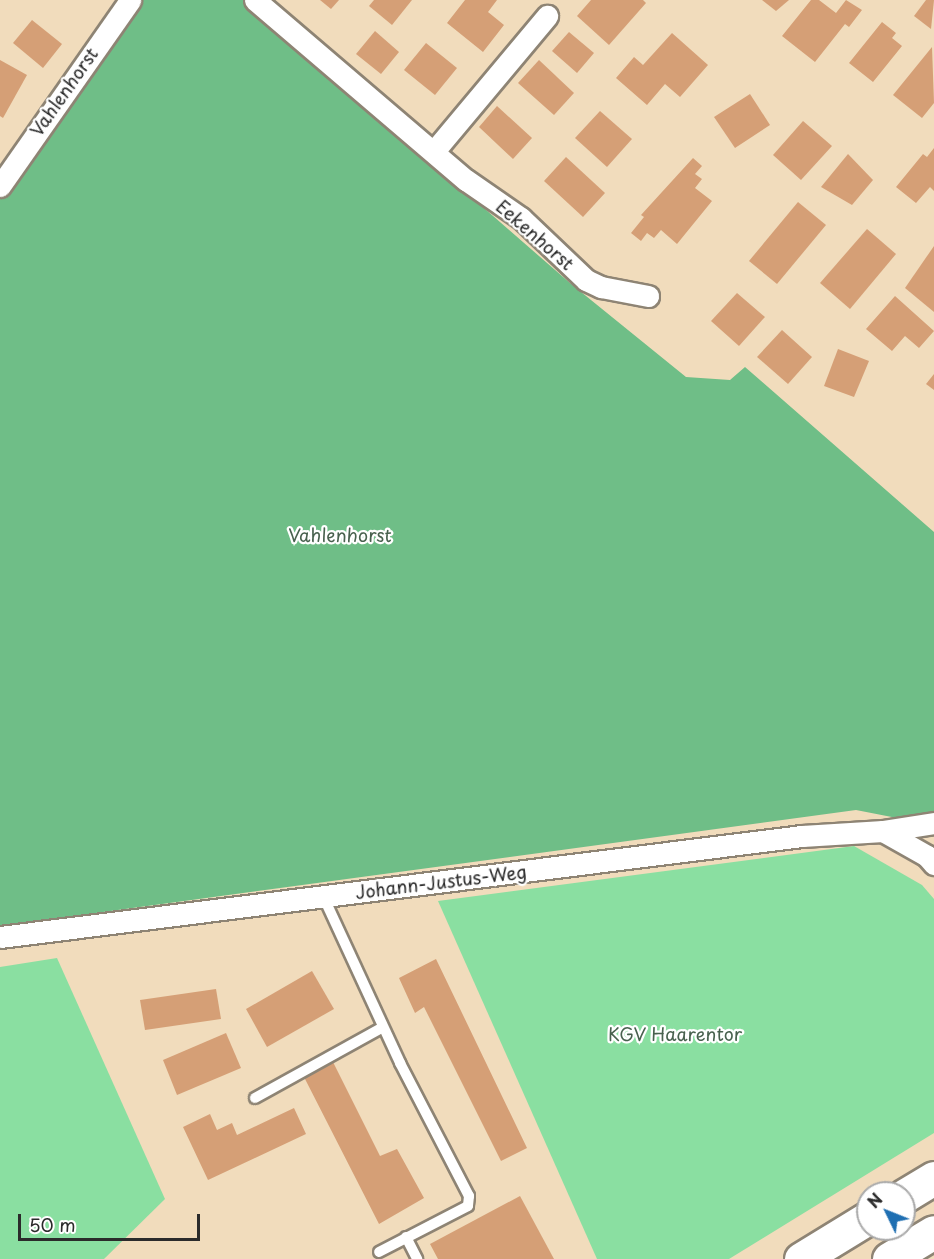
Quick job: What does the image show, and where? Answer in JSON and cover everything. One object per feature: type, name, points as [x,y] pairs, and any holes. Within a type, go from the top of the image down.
[{"type":"highway","points":[[916,1189],[934,1178]]},
{"type":"highway","points":[[801,1259],[856,1225]]},
{"type":"highway","points":[[889,1259],[934,1232]]},
{"type":"street","name":"Vahlenhorst","points":[[0,186],[6,162],[130,0]]},
{"type":"street","name":"Eekenhorst","points":[[255,0],[435,150],[466,180],[521,218],[586,280],[601,287],[648,296]]},
{"type":"street","points":[[435,150],[546,16]]},
{"type":"street","name":"Johann-Justus-Weg","points":[[0,937],[802,836],[883,831],[934,823]]},
{"type":"street","points":[[883,831],[927,856],[934,864]]},
{"type":"lane","points":[[322,896],[383,1028],[469,1196],[468,1206],[379,1252]]},
{"type":"lane","points":[[255,1098],[383,1028]]},
{"type":"lane","points":[[406,1238],[417,1259]]},
{"type":"green space","name":"Vahlenhorst","points":[[143,0],[245,0],[570,283],[686,377],[730,380],[745,367],[934,532],[934,814],[902,819],[856,810],[0,926],[0,199],[21,162]]},
{"type":"green space","name":"KGV Haarentor","points":[[854,846],[922,885],[934,899],[934,1133],[729,1259],[597,1259],[438,901]]},
{"type":"green space","points":[[57,958],[165,1199],[104,1259],[0,1259],[0,967]]},
{"type":"building","points":[[320,0],[339,0],[331,9]]},
{"type":"building","points":[[374,0],[412,0],[392,25],[369,6]]},
{"type":"building","points":[[465,0],[497,0],[488,12],[504,25],[483,52],[447,23]]},
{"type":"building","points":[[591,0],[643,0],[646,3],[609,45],[577,16]]},
{"type":"building","points":[[762,0],[789,0],[776,11]]},
{"type":"building","points":[[811,0],[819,0],[836,13],[846,0],[862,10],[849,27],[845,24],[815,62],[782,36]]},
{"type":"building","points":[[926,0],[934,0],[931,29],[914,16]]},
{"type":"building","points":[[32,20],[62,44],[43,68],[13,43]]},
{"type":"building","points":[[882,22],[896,33],[892,38],[902,46],[873,82],[849,63]]},
{"type":"building","points":[[375,31],[399,52],[381,74],[356,54]]},
{"type":"building","points":[[569,32],[594,53],[577,73],[552,51]]},
{"type":"building","points":[[672,33],[708,65],[680,97],[665,84],[647,105],[616,78],[634,57],[643,65]]},
{"type":"building","points":[[426,43],[457,68],[435,95],[404,70]]},
{"type":"building","points":[[932,47],[934,103],[922,118],[893,95]]},
{"type":"building","points":[[0,60],[27,75],[3,118],[0,116]]},
{"type":"building","points":[[539,60],[574,93],[554,115],[518,83]]},
{"type":"building","points":[[750,94],[770,125],[735,148],[714,117]]},
{"type":"building","points":[[497,106],[532,138],[513,159],[479,127]]},
{"type":"building","points":[[600,111],[632,139],[607,167],[575,138]]},
{"type":"building","points":[[803,121],[832,146],[801,180],[773,155]]},
{"type":"building","points":[[934,148],[934,191],[930,187],[916,203],[896,187],[923,154],[927,157]]},
{"type":"building","points":[[848,154],[873,180],[852,205],[821,187]]},
{"type":"building","points":[[566,157],[605,193],[583,217],[544,181]]},
{"type":"building","points":[[693,158],[702,166],[695,174],[702,179],[695,188],[712,201],[677,244],[661,230],[654,238],[647,233],[641,241],[631,233],[644,217],[641,215]]},
{"type":"building","points":[[798,202],[826,225],[777,284],[749,261]]},
{"type":"building","points":[[867,229],[896,254],[850,309],[820,283]]},
{"type":"building","points":[[934,246],[934,312],[905,288]]},
{"type":"building","points":[[737,293],[765,317],[739,346],[711,321]]},
{"type":"building","points":[[895,296],[934,331],[919,348],[905,336],[892,351],[866,329]]},
{"type":"building","points":[[782,330],[812,357],[788,384],[757,357]]},
{"type":"building","points":[[838,349],[869,361],[854,397],[824,386]]},
{"type":"building","points":[[934,374],[934,390],[926,384]]},
{"type":"building","points":[[436,959],[527,1148],[501,1161],[424,1007],[415,1013],[399,978]]},
{"type":"building","points":[[312,971],[334,1009],[267,1047],[246,1009]]},
{"type":"building","points":[[216,989],[221,1019],[145,1030],[140,1000]]},
{"type":"building","points":[[226,1033],[241,1068],[177,1095],[163,1060]]},
{"type":"building","points":[[333,1062],[380,1156],[397,1149],[424,1198],[379,1224],[304,1077]]},
{"type":"building","points":[[294,1108],[306,1134],[208,1180],[183,1127],[210,1114],[217,1130],[232,1123],[237,1135]]},
{"type":"building","points":[[520,1196],[554,1259],[438,1259],[430,1244]]}]
